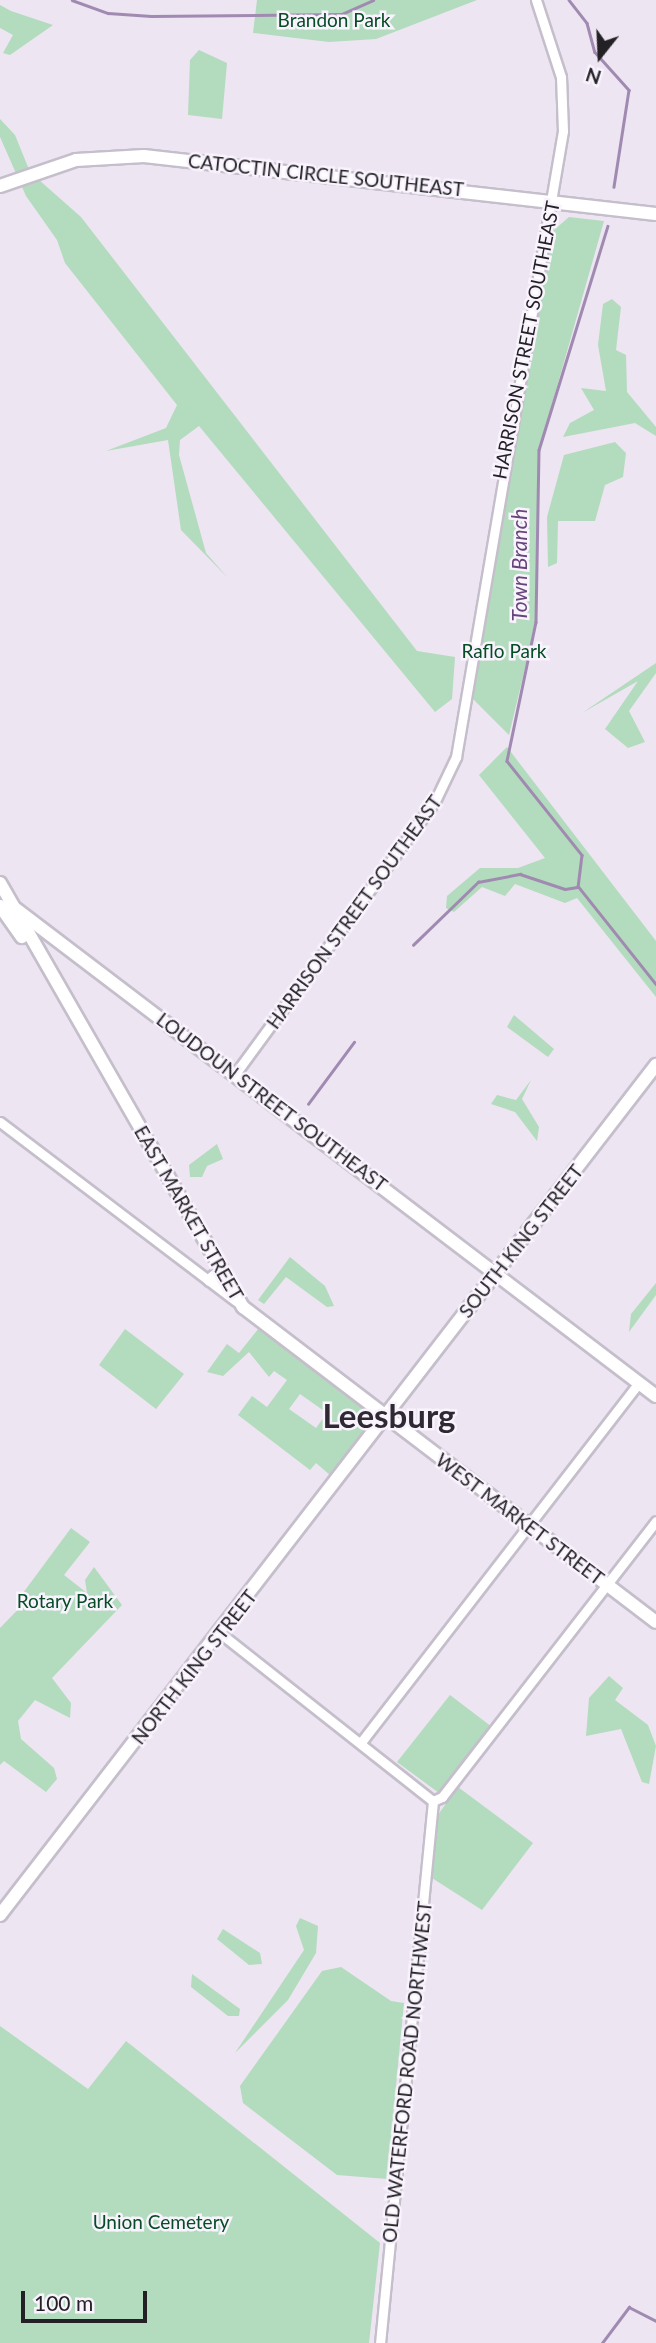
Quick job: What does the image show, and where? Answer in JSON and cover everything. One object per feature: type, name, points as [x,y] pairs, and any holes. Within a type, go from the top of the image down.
[{"type":"main road","name":"CATOCTIN CIRCLE SOUTHEAST","points":[[0,186],[66,162],[122,155],[552,199],[656,214]]},
{"type":"main road","name":"LOUDOUN STREET SOUTHEAST","points":[[0,881],[46,930]]},
{"type":"main road","name":"EAST MARKET STREET","points":[[0,881],[43,965],[243,1307],[385,1416]]},
{"type":"main road","name":"LOUDOUN STREET SOUTHEAST","points":[[0,895],[656,1396]]},
{"type":"main road","name":"EAST MARKET STREET","points":[[0,906],[43,965]]},
{"type":"main road","name":"SOUTH KING STREET","points":[[385,1416],[656,1065]]},
{"type":"main road","points":[[210,1280],[223,1270]]},
{"type":"main road","name":"WEST MARKET STREET","points":[[385,1416],[656,1622]]},
{"type":"main road","name":"NORTH KING STREET","points":[[0,1915],[385,1416]]},
{"type":"street","name":"HARRISON STREET SOUTHEAST","points":[[235,1074],[323,960],[452,768],[552,199],[564,96],[555,49],[536,0]]},
{"type":"street","points":[[0,1122],[243,1307]]},
{"type":"street","points":[[362,1741],[639,1383]]},
{"type":"street","points":[[220,1633],[362,1741],[433,1801],[442,1797],[656,1521]]},
{"type":"street","name":"OLD WATERFORD ROAD NORTHWEST","points":[[380,2343],[433,1801]]},
{"type":"green space","name":"Brandon Park","points":[[257,0],[477,0],[376,39],[329,42],[253,33]]},
{"type":"green space","points":[[0,5],[53,25],[10,55],[3,53],[13,35],[0,28]]},
{"type":"green space","points":[[199,50],[227,63],[222,119],[188,115],[190,60]]},
{"type":"green space","points":[[0,119],[15,135],[30,172],[81,217],[417,651],[455,657],[452,699],[435,712],[199,426],[180,440],[179,455],[206,553],[228,578],[181,530],[168,440],[106,451],[166,428],[177,405],[65,263],[57,240],[26,196],[0,137]]},
{"type":"green space","name":"Raflo Park","points":[[569,217],[604,221],[539,450],[536,622],[509,735],[471,697],[477,635],[554,230]]},
{"type":"green space","points":[[612,299],[621,307],[616,350],[626,355],[627,392],[656,427],[656,436],[635,423],[563,437],[570,423],[594,410],[581,388],[606,391],[598,345],[603,304]]},
{"type":"green space","points":[[615,442],[626,453],[623,477],[605,485],[595,521],[558,521],[557,563],[548,567],[547,517],[564,455]]},
{"type":"green space","points":[[656,663],[656,673],[629,711],[645,742],[628,748],[605,729],[638,681],[582,713]]},
{"type":"green space","points":[[507,747],[656,941],[656,997],[577,898],[565,903],[515,884],[505,896],[482,887],[454,912],[446,908],[447,896],[480,868],[518,868],[545,858],[479,775]]},
{"type":"green space","points":[[514,1015],[554,1049],[548,1057],[507,1027]]},
{"type":"green space","points":[[531,1080],[522,1099],[539,1127],[537,1141],[515,1112],[491,1104],[497,1095],[516,1100]]},
{"type":"green space","points":[[217,1144],[223,1159],[207,1166],[202,1177],[190,1177],[189,1165]]},
{"type":"green space","points":[[290,1257],[325,1286],[334,1306],[327,1307],[286,1277],[264,1304],[258,1300]]},
{"type":"green space","points":[[656,1283],[656,1295],[629,1332],[631,1314]]},
{"type":"green space","points":[[259,1328],[374,1417],[330,1475],[316,1463],[310,1470],[238,1415],[252,1396],[267,1407],[287,1380],[274,1371],[269,1377],[249,1352],[223,1376],[207,1372],[227,1344],[239,1353]],"holes":[[[300,1394],[327,1413],[316,1428],[289,1409]]]},
{"type":"green space","points":[[125,1329],[184,1374],[156,1409],[99,1365]]},
{"type":"green space","name":"Rotary Park","points":[[71,1528],[90,1542],[64,1575],[87,1593],[85,1580],[94,1567],[122,1605],[52,1678],[71,1703],[70,1718],[35,1700],[18,1721],[21,1739],[54,1768],[57,1779],[46,1792],[4,1761],[0,1765],[0,1628],[29,1598],[23,1593]]},
{"type":"green space","points":[[609,1676],[623,1688],[615,1700],[648,1725],[656,1746],[649,1784],[642,1782],[621,1729],[586,1736],[589,1698]]},
{"type":"green space","points":[[450,1695],[492,1727],[439,1793],[397,1762]]},
{"type":"green space","points":[[458,1787],[533,1843],[482,1910],[432,1878],[437,1816]]},
{"type":"green space","points":[[300,1918],[318,1926],[316,1953],[288,2000],[235,2053],[304,1950],[296,1926]]},
{"type":"green space","points":[[223,1929],[260,1953],[262,1964],[249,1965],[217,1939]]},
{"type":"green space","points":[[341,1967],[391,2001],[404,2003],[387,2179],[337,2175],[243,2103],[240,2086],[322,1971]]},
{"type":"green space","points":[[192,1974],[240,2009],[239,2016],[228,2016],[191,1987]]},
{"type":"green space","name":"Union Cemetery","points":[[0,2026],[88,2089],[126,2041],[380,2243],[369,2343],[0,2343]]},
{"type":"waterway","points":[[72,0],[108,13],[151,16],[342,14],[373,0]]},
{"type":"waterway","name":"Town Branch","points":[[569,0],[587,23],[595,52],[629,90],[614,187]]},
{"type":"waterway","name":"Town Branch","points":[[608,226],[539,450],[536,622],[507,761],[582,855],[578,886],[656,984]]},
{"type":"waterway","points":[[413,945],[478,882],[520,874],[565,889],[577,887]]},
{"type":"waterway","points":[[308,1104],[354,1042]]},
{"type":"waterway","points":[[602,2343],[629,2307],[656,2321]]},
{"type":"district","name":"Leesburg","points":[[389,1416]]}]
